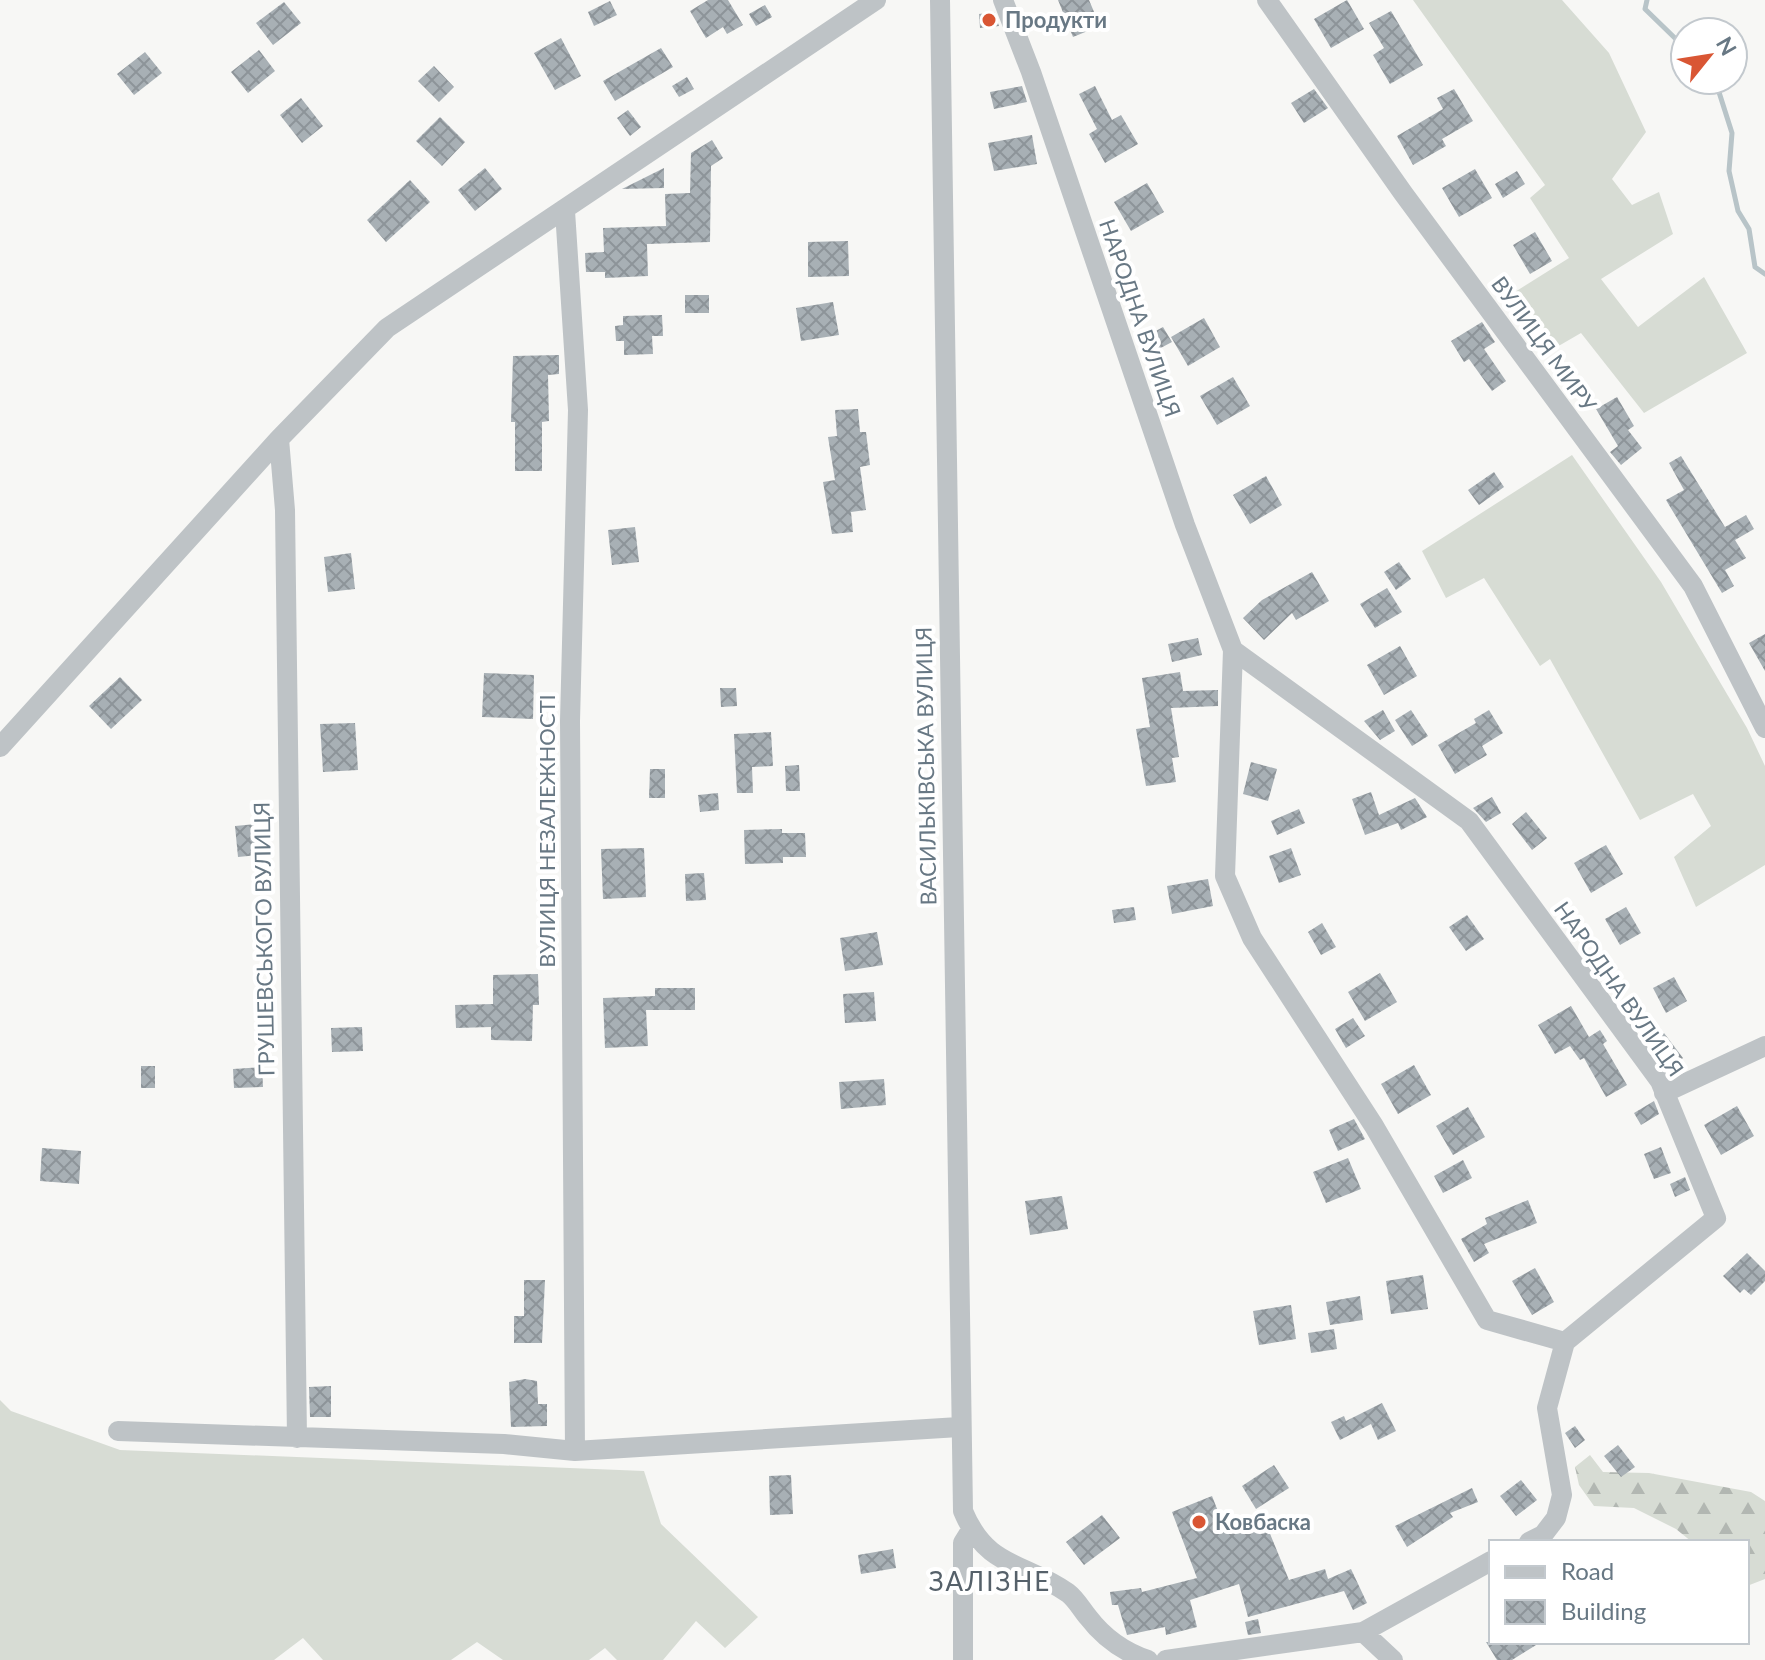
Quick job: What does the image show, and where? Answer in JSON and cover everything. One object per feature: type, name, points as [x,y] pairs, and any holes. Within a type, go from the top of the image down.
[{"type":"street","points":[[0,747],[279,439],[387,328],[876,0]]},
{"type":"street","name":"ВАСИЛЬКІВСЬКА ВУЛИЦЯ","points":[[940,0],[959,1427],[963,1511],[971,1530]]},
{"type":"street","name":"НАРОДНА ВУЛИЦЯ","points":[[1003,0],[1031,72],[1185,525],[1233,650],[1225,876],[1252,938],[1374,1126],[1487,1320],[1565,1342],[1716,1218],[1660,1081],[1469,821],[1233,650]]},
{"type":"street","name":"ВУЛИЦЯ МИРУ","points":[[1267,0],[1403,193],[1693,586],[1765,728]]},
{"type":"street","name":"ВУЛИЦЯ НЕЗАЛЕЖНОСТІ","points":[[565,211],[578,410],[570,721],[575,1451]]},
{"type":"street","name":"ГРУШЕВСЬКОГО ВУЛИЦЯ","points":[[279,439],[285,510],[297,1438]]},
{"type":"street","points":[[1664,1093],[1765,1046]]},
{"type":"street","points":[[1533,1540],[1543,1535],[1556,1518],[1562,1495],[1547,1408],[1565,1342]]},
{"type":"street","points":[[118,1431],[504,1444],[575,1451],[959,1427]]},
{"type":"street","points":[[963,1660],[963,1543],[971,1530],[999,1559],[1069,1594],[1093,1623],[1126,1653],[1148,1660]]},
{"type":"street","points":[[1166,1660],[1363,1632],[1489,1562]]},
{"type":"street","points":[[1363,1632],[1393,1660]]},
{"type":"green space","points":[[1413,0],[1562,0],[1609,53],[1646,132],[1612,179],[1632,205],[1659,192],[1673,234],[1601,279],[1638,327],[1704,277],[1747,353],[1644,413],[1581,333],[1543,355],[1507,297],[1569,258],[1530,198],[1545,185]]},
{"type":"green space","points":[[1572,455],[1661,582],[1747,728],[1765,766],[1765,865],[1696,907],[1674,857],[1711,826],[1693,794],[1640,820],[1550,659],[1540,666],[1484,578],[1446,598],[1422,551]]},
{"type":"green space","points":[[0,1400],[11,1411],[120,1450],[644,1471],[661,1524],[758,1617],[725,1648],[696,1621],[663,1660],[617,1660],[605,1648],[589,1660],[503,1660],[477,1642],[451,1660],[323,1660],[303,1638],[274,1660],[0,1660]]},
{"type":"green space","points":[[1590,1455],[1603,1472],[1649,1473],[1751,1492],[1765,1501],[1765,1579],[1749,1585],[1749,1540],[1690,1540],[1676,1529],[1634,1508],[1594,1506],[1579,1485],[1575,1467]]},
{"type":"building","points":[[708,0],[728,0],[743,25],[727,34],[723,27],[706,38],[690,11]]},
{"type":"building","points":[[1058,0],[1089,0],[1100,26],[1073,37]]},
{"type":"building","points":[[1347,0],[1364,29],[1331,48],[1314,19]]},
{"type":"building","points":[[610,1],[617,15],[594,26],[588,12]]},
{"type":"building","points":[[284,2],[301,23],[273,45],[256,23]]},
{"type":"building","points":[[765,5],[772,17],[756,26],[749,14]]},
{"type":"building","points":[[1391,11],[1423,65],[1390,84],[1373,55],[1384,48],[1369,23]]},
{"type":"building","name":"Продукти","points":[[994,12],[999,26],[980,28],[979,14]]},
{"type":"building","points":[[561,38],[581,76],[555,90],[534,53]]},
{"type":"building","points":[[661,48],[673,67],[615,101],[603,81]]},
{"type":"building","points":[[259,50],[275,71],[248,93],[231,72]]},
{"type":"building","points":[[145,52],[162,73],[134,95],[117,74]]},
{"type":"building","points":[[434,66],[454,87],[439,102],[418,81]]},
{"type":"building","points":[[687,77],[694,89],[679,97],[672,86]]},
{"type":"building","points":[[1022,86],[1027,102],[994,109],[990,92]]},
{"type":"building","points":[[1095,86],[1112,120],[1121,115],[1138,144],[1105,163],[1089,134],[1097,129],[1079,94]]},
{"type":"building","points":[[1314,89],[1328,108],[1304,123],[1291,103]]},
{"type":"building","points":[[1454,89],[1473,121],[1442,139],[1446,146],[1413,165],[1397,136],[1443,109],[1437,98]]},
{"type":"building","points":[[301,98],[323,126],[302,143],[280,115]]},
{"type":"building","points":[[628,110],[641,127],[630,136],[617,118]]},
{"type":"building","points":[[440,117],[465,142],[442,166],[416,141]]},
{"type":"building","points":[[1032,135],[1037,164],[994,171],[988,143]]},
{"type":"building","points":[[712,140],[723,158],[711,166],[710,242],[647,244],[648,276],[605,278],[605,272],[586,272],[585,253],[604,252],[603,228],[666,226],[665,194],[690,193],[691,153]]},
{"type":"building","points":[[485,168],[502,189],[475,211],[458,190]]},
{"type":"building","points":[[664,168],[664,188],[622,189]]},
{"type":"building","points":[[1475,169],[1492,198],[1459,217],[1442,188]]},
{"type":"building","points":[[1517,171],[1525,184],[1503,198],[1495,184]]},
{"type":"building","points":[[410,180],[430,202],[386,242],[367,220]]},
{"type":"building","points":[[1147,183],[1164,212],[1131,231],[1114,202]]},
{"type":"building","points":[[1535,232],[1552,261],[1530,274],[1513,245]]},
{"type":"building","points":[[848,241],[849,276],[808,277],[808,242]]},
{"type":"building","points":[[685,295],[709,295],[709,313],[685,313]]},
{"type":"building","points":[[833,302],[839,335],[801,341],[796,308]]},
{"type":"building","points":[[662,315],[663,336],[652,336],[653,354],[624,355],[624,341],[616,341],[615,326],[623,325],[623,316]]},
{"type":"building","points":[[1204,318],[1220,347],[1188,366],[1171,337]]},
{"type":"building","points":[[1482,322],[1495,342],[1484,349],[1506,381],[1492,391],[1469,359],[1464,362],[1451,341]]},
{"type":"building","points":[[1163,327],[1172,342],[1153,352],[1145,337]]},
{"type":"building","points":[[559,355],[559,374],[548,375],[549,421],[542,422],[542,471],[515,471],[515,422],[511,422],[513,356]]},
{"type":"building","points":[[1233,377],[1250,406],[1217,425],[1200,396]]},
{"type":"building","points":[[1617,397],[1634,426],[1628,430],[1642,448],[1621,465],[1610,452],[1618,446],[1596,409]]},
{"type":"building","points":[[858,409],[860,432],[866,432],[870,465],[860,467],[866,510],[851,512],[853,532],[832,534],[823,482],[835,480],[828,437],[837,436],[835,410]]},
{"type":"building","points":[[1681,456],[1725,527],[1746,515],[1754,529],[1735,540],[1746,558],[1725,570],[1734,586],[1722,593],[1666,500],[1684,490],[1669,463]]},
{"type":"building","points":[[1494,472],[1504,487],[1479,505],[1468,490]]},
{"type":"building","points":[[1266,476],[1282,505],[1250,524],[1233,495]]},
{"type":"building","points":[[635,527],[639,562],[612,565],[608,530]]},
{"type":"building","points":[[351,553],[355,589],[328,592],[324,557]]},
{"type":"building","points":[[1399,562],[1411,579],[1396,590],[1384,572]]},
{"type":"building","points":[[1312,572],[1329,601],[1296,620],[1292,613],[1264,640],[1243,618],[1262,600]]},
{"type":"building","points":[[1387,588],[1402,612],[1375,628],[1360,604]]},
{"type":"building","points":[[1765,634],[1765,671],[1749,643]]},
{"type":"building","points":[[1198,638],[1202,655],[1172,662],[1168,644]]},
{"type":"building","points":[[1400,646],[1417,676],[1384,695],[1367,665]]},
{"type":"building","points":[[1180,672],[1183,691],[1218,690],[1218,706],[1171,708],[1179,757],[1172,758],[1176,782],[1146,786],[1136,729],[1150,727],[1142,678]]},
{"type":"building","points":[[484,673],[534,675],[533,719],[482,717]]},
{"type":"building","points":[[120,677],[142,700],[111,729],[89,706]]},
{"type":"building","points":[[720,688],[736,688],[737,706],[721,707]]},
{"type":"building","points":[[1383,710],[1395,731],[1380,740],[1364,721]]},
{"type":"building","points":[[1411,710],[1428,736],[1412,746],[1395,720]]},
{"type":"building","points":[[1489,710],[1503,733],[1482,746],[1487,755],[1455,774],[1438,745],[1476,723],[1474,719]]},
{"type":"building","points":[[355,723],[358,770],[323,772],[320,724]]},
{"type":"building","points":[[771,732],[773,766],[752,767],[753,793],[737,793],[734,734]]},
{"type":"building","points":[[1251,762],[1277,769],[1268,801],[1243,794]]},
{"type":"building","points":[[799,765],[800,791],[786,791],[785,766]]},
{"type":"building","points":[[650,769],[665,769],[665,798],[649,798]]},
{"type":"building","points":[[1371,792],[1379,815],[1415,798],[1427,817],[1401,830],[1398,823],[1365,835],[1352,799]]},
{"type":"building","points":[[718,793],[719,810],[700,812],[698,795]]},
{"type":"building","points":[[1492,797],[1501,813],[1486,822],[1473,808]]},
{"type":"building","points":[[1299,809],[1305,823],[1277,835],[1271,821]]},
{"type":"building","points":[[1526,812],[1547,838],[1532,850],[1512,824]]},
{"type":"building","points":[[257,824],[260,855],[238,857],[235,826]]},
{"type":"building","points":[[782,829],[782,833],[805,833],[806,857],[783,857],[783,863],[745,864],[744,830]]},
{"type":"building","points":[[1606,845],[1623,874],[1591,893],[1574,863]]},
{"type":"building","points":[[644,848],[646,897],[603,899],[601,849]]},
{"type":"building","points":[[1291,848],[1301,875],[1279,883],[1269,856]]},
{"type":"building","points":[[704,873],[706,900],[686,901],[685,874]]},
{"type":"building","points":[[1208,879],[1213,906],[1172,914],[1167,886]]},
{"type":"building","points":[[1134,907],[1136,920],[1114,923],[1112,910]]},
{"type":"building","points":[[1626,907],[1641,933],[1620,945],[1605,919]]},
{"type":"building","points":[[1467,915],[1484,939],[1466,951],[1449,927]]},
{"type":"building","points":[[1322,923],[1336,947],[1321,955],[1308,932]]},
{"type":"building","points":[[877,932],[883,965],[845,971],[840,938]]},
{"type":"building","points":[[1380,973],[1397,1002],[1365,1021],[1348,992]]},
{"type":"building","points":[[538,974],[539,1005],[533,1005],[532,1041],[491,1040],[491,1027],[456,1028],[455,1005],[493,1004],[493,975]]},
{"type":"building","points":[[1674,977],[1687,1001],[1666,1013],[1653,988]]},
{"type":"building","points":[[655,988],[695,988],[695,1010],[646,1010],[648,1046],[605,1048],[603,998],[655,996]]},
{"type":"building","points":[[874,992],[876,1021],[845,1023],[843,994]]},
{"type":"building","points":[[1571,1006],[1589,1037],[1600,1030],[1607,1041],[1603,1044],[1627,1085],[1606,1097],[1584,1058],[1580,1060],[1570,1046],[1555,1054],[1538,1025]]},
{"type":"building","points":[[1353,1018],[1365,1036],[1346,1048],[1335,1029]]},
{"type":"building","points":[[362,1027],[363,1051],[332,1052],[331,1028]]},
{"type":"building","points":[[1664,1033],[1683,1058],[1668,1070],[1649,1045]]},
{"type":"building","points":[[1414,1065],[1431,1095],[1398,1114],[1381,1084]]},
{"type":"building","points":[[141,1066],[155,1066],[155,1088],[141,1088]]},
{"type":"building","points":[[262,1067],[263,1087],[234,1088],[233,1069]]},
{"type":"building","points":[[884,1079],[886,1105],[841,1109],[839,1082]]},
{"type":"building","points":[[1654,1101],[1659,1114],[1641,1125],[1634,1113]]},
{"type":"building","points":[[1737,1106],[1754,1136],[1721,1155],[1704,1125]]},
{"type":"building","points":[[1468,1107],[1485,1137],[1453,1155],[1436,1126]]},
{"type":"building","points":[[1354,1119],[1365,1139],[1338,1151],[1329,1130]]},
{"type":"building","points":[[1661,1147],[1671,1173],[1654,1179],[1644,1154]]},
{"type":"building","points":[[42,1148],[81,1151],[79,1184],[40,1181]]},
{"type":"building","points":[[1348,1158],[1361,1189],[1326,1203],[1313,1172]]},
{"type":"building","points":[[1463,1160],[1472,1178],[1443,1193],[1434,1176]]},
{"type":"building","points":[[1685,1177],[1690,1190],[1675,1197],[1670,1184]]},
{"type":"building","points":[[1062,1196],[1068,1229],[1030,1235],[1025,1201]]},
{"type":"building","points":[[1528,1200],[1537,1223],[1484,1244],[1489,1253],[1474,1262],[1461,1239],[1487,1224],[1485,1218]]},
{"type":"building","points":[[1747,1253],[1765,1271],[1765,1281],[1751,1295],[1744,1289],[1740,1293],[1723,1276]]},
{"type":"building","points":[[1535,1268],[1554,1302],[1532,1315],[1512,1281]]},
{"type":"building","points":[[1423,1275],[1428,1309],[1391,1314],[1386,1281]]},
{"type":"building","points":[[524,1280],[545,1280],[542,1343],[514,1343],[514,1316],[524,1316]]},
{"type":"building","points":[[1360,1296],[1363,1320],[1330,1325],[1326,1302]]},
{"type":"building","points":[[1291,1305],[1296,1339],[1259,1345],[1253,1311]]},
{"type":"building","points":[[1334,1329],[1337,1349],[1311,1353],[1308,1333]]},
{"type":"building","points":[[525,1379],[537,1381],[538,1404],[547,1404],[547,1426],[511,1427],[509,1382]]},
{"type":"building","points":[[331,1386],[331,1417],[310,1417],[309,1387]]},
{"type":"building","points":[[1382,1403],[1396,1431],[1378,1440],[1371,1424],[1340,1440],[1331,1422],[1344,1416],[1346,1421]]},
{"type":"building","points":[[1575,1426],[1585,1440],[1575,1448],[1565,1433]]},
{"type":"building","points":[[1618,1445],[1635,1467],[1621,1477],[1604,1456]]},
{"type":"building","points":[[1274,1465],[1289,1488],[1256,1509],[1242,1486]]},
{"type":"building","points":[[791,1475],[793,1514],[770,1515],[769,1476]]},
{"type":"building","points":[[1521,1480],[1537,1500],[1516,1516],[1500,1496]]},
{"type":"building","points":[[1472,1488],[1478,1502],[1450,1513],[1453,1517],[1407,1547],[1395,1526]]},
{"type":"building","points":[[1212,1496],[1227,1534],[1264,1519],[1289,1580],[1325,1569],[1328,1579],[1351,1569],[1367,1603],[1353,1610],[1344,1591],[1248,1617],[1239,1584],[1190,1600],[1197,1627],[1166,1635],[1165,1627],[1127,1635],[1118,1605],[1112,1605],[1110,1592],[1141,1588],[1142,1592],[1197,1578],[1172,1512]]},
{"type":"building","points":[[1102,1515],[1120,1538],[1084,1565],[1066,1542]]},
{"type":"building","points":[[893,1549],[896,1568],[861,1574],[858,1555]]},
{"type":"building","points":[[1258,1619],[1261,1633],[1248,1635],[1245,1622]]},
{"type":"building","points":[[1486,1642],[1538,1644],[1512,1660],[1497,1660]]},
{"type":"waterway","points":[[1647,0],[1645,9],[1669,32]]},
{"type":"waterway","points":[[1720,96],[1732,133],[1729,171],[1738,211],[1749,229],[1755,267],[1765,274]]},
{"type":"place","name":"Продукти","points":[[989,20]]},
{"type":"place","name":"Ковбаска","points":[[1199,1522]]},
{"type":"district","name":"ЗАЛІЗНЕ","points":[[990,1582]]}]
